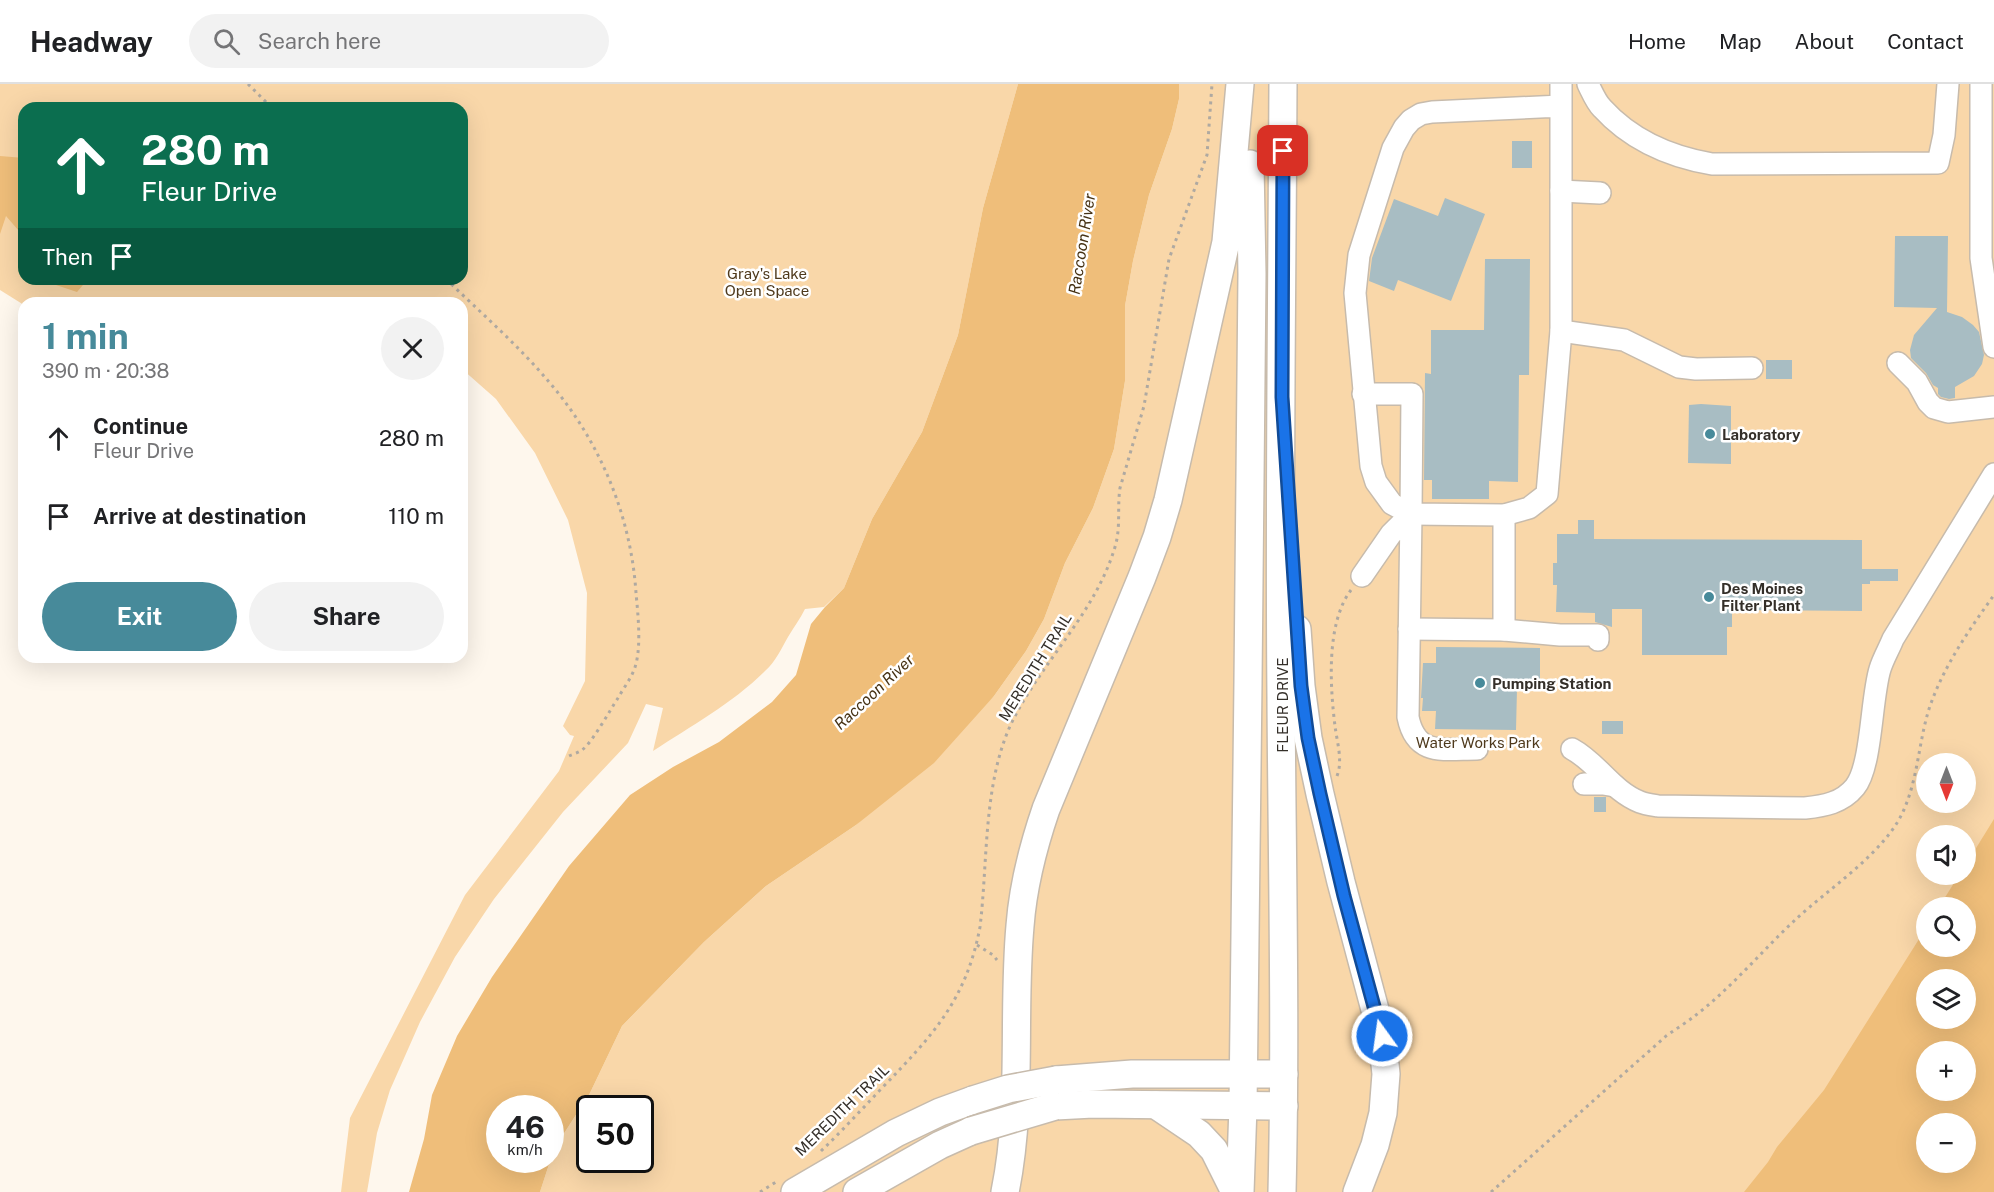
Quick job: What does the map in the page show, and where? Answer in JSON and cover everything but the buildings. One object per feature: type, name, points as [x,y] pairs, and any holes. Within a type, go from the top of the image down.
[{"type":"main road","points":[[1005,1192],[1015,1123],[1018,948],[1024,888],[1046,809],[1142,577],[1165,509],[1226,242],[1240,84]]},
{"type":"main road","points":[[1240,1192],[1243,1106],[1252,285],[1249,192],[1250,84]]},
{"type":"main road","name":"FLEUR DRIVE","points":[[1282,1192],[1284,1106],[1281,696],[1283,84]]},
{"type":"main road","points":[[1282,397],[1301,686],[1308,738],[1341,882],[1382,1036],[1386,1074],[1383,1113],[1375,1145],[1357,1192]]},
{"type":"main road","points":[[787,1186],[940,1112],[1008,1089],[1056,1080],[1132,1074],[1284,1074]]},
{"type":"main road","points":[[857,1192],[940,1145],[971,1131],[1056,1106],[1093,1104],[1284,1106]]},
{"type":"main road","points":[[1156,1105],[1199,1134],[1214,1150],[1235,1192]]},
{"type":"lane","points":[[1561,84],[1561,106],[1561,331],[1547,494],[1529,508],[1504,515],[1411,514],[1392,504],[1376,482],[1371,466],[1355,293],[1358,263],[1393,148],[1404,128],[1421,114],[1561,106]]},
{"type":"lane","points":[[1588,84],[1600,107],[1625,129],[1658,149],[1689,160],[1712,164],[1771,164],[1938,163],[1944,135],[1948,84]]},
{"type":"lane","points":[[1981,84],[1981,258],[1994,347]]},
{"type":"lane","points":[[1561,191],[1600,193]]},
{"type":"lane","points":[[1561,331],[1610,333],[1679,367],[1752,368]]},
{"type":"lane","points":[[1898,363],[1917,382],[1928,402],[1935,408],[1948,412],[1994,407]]},
{"type":"lane","points":[[1363,394],[1412,394],[1408,717],[1411,730],[1416,739],[1425,747],[1477,749]]},
{"type":"lane","points":[[1572,749],[1586,756],[1615,786],[1640,802],[1658,806],[1805,808],[1820,807],[1845,797],[1854,788],[1864,770],[1880,668],[1893,639],[1994,474]]},
{"type":"lane","points":[[1362,576],[1391,534],[1411,514]]},
{"type":"lane","points":[[1504,515],[1504,630]]},
{"type":"lane","points":[[1409,629],[1504,630],[1560,637],[1598,635],[1598,640]]},
{"type":"lane","points":[[1584,784],[1615,786]]},
{"type":"path","points":[[248,84],[266,102]]},
{"type":"path","name":"MEREDITH TRAIL","points":[[814,1157],[931,1036],[947,1013],[969,970],[980,927],[991,799],[1002,747],[1020,708],[1095,593],[1118,536],[1120,488],[1144,406],[1169,259],[1207,155],[1212,84]]},
{"type":"path","points":[[452,285],[464,297]]},
{"type":"path","points":[[468,301],[549,381],[572,411],[590,438],[602,462],[628,536],[638,622],[634,669],[583,750],[569,756],[566,755]]},
{"type":"path","points":[[1320,794],[1338,775],[1340,765],[1332,671],[1337,618],[1348,594],[1362,576]]},
{"type":"path","points":[[1491,1192],[1666,1036],[1697,1015],[1797,918],[1857,867],[1882,842],[1896,824],[1905,807],[1929,710],[1938,687],[1954,653],[1994,594]]},
{"type":"path","points":[[760,1192],[787,1186]]},
{"type":"green space","name":"Gray's Lake Open Space","points":[[0,84],[1018,84],[983,208],[958,335],[922,432],[872,519],[844,588],[824,607],[805,609],[775,659],[753,683],[711,714],[653,751],[663,708],[646,704],[628,743],[563,812],[494,899],[455,957],[420,1022],[390,1090],[377,1133],[367,1192],[341,1192],[350,1118],[465,895],[559,771],[574,736],[570,735],[563,726],[585,681],[587,593],[568,520],[535,453],[496,399],[468,374],[468,297],[18,297],[18,301],[0,290]]},
{"type":"green space","name":"Water Works Park","points":[[1179,84],[1994,84],[1994,1192],[540,1192],[546,1173],[564,1173],[564,1133],[576,1115],[576,1173],[654,1173],[654,1095],[589,1095],[622,1026],[704,942],[766,886],[856,825],[994,696],[1026,651],[1044,619],[1065,563],[1093,508],[1114,449],[1125,381],[1125,306],[1133,261],[1149,195],[1172,129],[1179,99]]},
{"type":"water","name":"Raccoon River","points":[[1018,84],[1179,84],[1179,99],[1172,129],[1149,195],[1133,261],[1125,306],[1125,381],[1114,449],[1093,508],[1065,563],[1044,619],[1026,651],[994,696],[934,763],[856,825],[766,886],[704,942],[622,1026],[589,1095],[576,1095],[576,1115],[564,1133],[564,1095],[486,1095],[486,1173],[546,1173],[540,1192],[409,1192],[424,1139],[432,1095],[457,1036],[492,977],[569,866],[630,795],[673,767],[719,742],[772,702],[796,675],[811,624],[844,588],[872,519],[922,432],[958,335],[983,208]]},
{"type":"water","points":[[0,156],[18,158],[18,230],[6,216],[0,234]]},
{"type":"water","points":[[56,285],[83,285],[77,292]]},
{"type":"water","points":[[1994,819],[1994,1192],[1744,1192],[1777,1147],[1824,1090],[1916,944],[1916,957],[1976,957],[1976,897],[1945,897],[1953,885],[1976,885],[1976,848]]},
{"type":"place","name":"Laboratory","points":[[1710,434]]},
{"type":"place","name":"Des Moines Filter Plant","points":[[1709,597]]},
{"type":"place","name":"Pumping Station","points":[[1480,683]]},
{"type":"route","points":[[1283,151],[1282,397],[1301,686],[1308,738],[1320,794],[1344,896],[1382,1036]]}]
